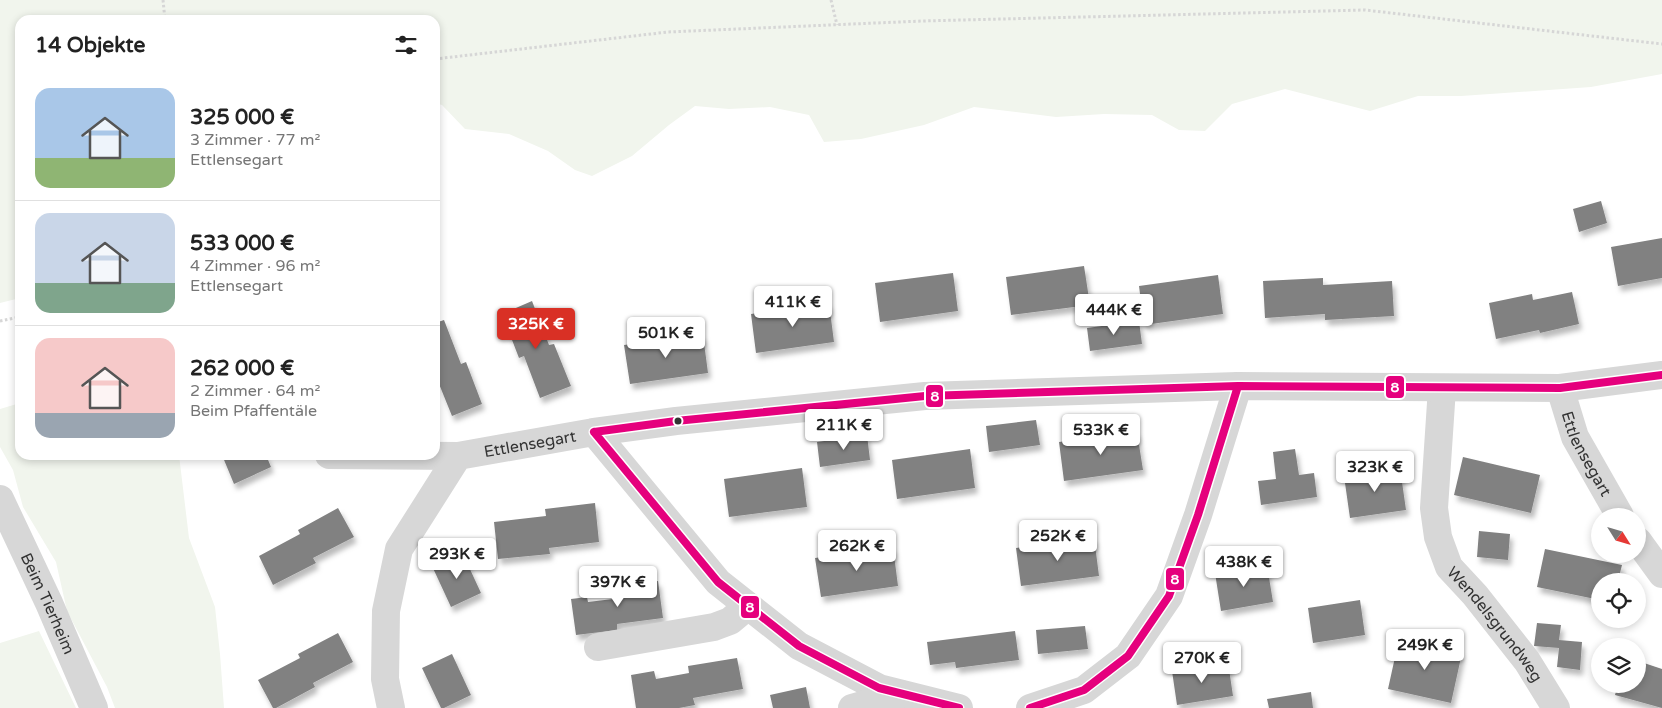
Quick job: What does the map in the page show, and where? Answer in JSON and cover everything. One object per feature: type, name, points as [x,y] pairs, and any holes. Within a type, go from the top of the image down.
[{"type":"street","name":"Ettlensegart","points":[[440,456],[458,456],[594,432],[676,421],[925,396],[1238,386],[1560,388],[1662,375]]},
{"type":"street","points":[[1030,708],[1084,690],[1128,656],[1169,596],[1198,515],[1238,386]]},
{"type":"street","name":"Wendelsgrundweg","points":[[1442,388],[1434,508],[1438,537],[1449,567],[1475,595],[1527,661],[1556,708]]},
{"type":"street","name":"Ettlensegart","points":[[1560,388],[1575,437],[1615,508]]},
{"type":"street","points":[[594,432],[718,582],[799,646],[879,688],[959,708]]},
{"type":"street","points":[[391,708],[385,679],[386,611],[399,549],[458,456]]},
{"type":"street","name":"Beim Tierheim","points":[[0,499],[49,603],[94,708]]},
{"type":"street","points":[[1646,552],[1662,574]]},
{"type":"street","points":[[598,647],[714,627],[730,621],[748,606]]},
{"type":"street","points":[[852,708],[902,694]]},
{"type":"path","points":[[163,0],[164,15]]},
{"type":"path","points":[[831,0],[836,25]]},
{"type":"path","points":[[440,58],[668,32],[922,21],[1365,10],[1662,44]]},
{"type":"path","points":[[0,320],[15,318]]},
{"type":"shaded area","points":[[0,0],[1662,0],[1662,74],[1591,87],[1461,96],[1418,96],[1370,111],[1285,89],[1232,104],[1205,131],[1179,130],[1152,115],[1104,114],[1056,117],[974,107],[924,125],[861,139],[824,142],[809,115],[770,107],[729,109],[695,106],[632,156],[592,176],[575,170],[548,151],[509,134],[465,129],[440,104],[440,15],[15,15],[15,299],[0,303]]},
{"type":"shaded area","points":[[15,404],[15,460],[180,460],[189,538],[215,607],[224,708],[115,708],[107,687],[67,611],[56,562],[23,507],[13,470],[0,447],[0,409]]},
{"type":"shaded area","points":[[39,631],[76,708],[0,708],[0,643]]},
{"type":"building","points":[[1601,201],[1607,223],[1579,232],[1573,209]]},
{"type":"building","points":[[1662,238],[1662,278],[1618,286],[1611,247]]},
{"type":"building","points":[[1084,266],[1090,305],[1011,315],[1006,277]]},
{"type":"building","points":[[953,273],[958,311],[880,322],[875,283]]},
{"type":"building","points":[[1218,275],[1223,314],[1144,325],[1139,286]]},
{"type":"building","points":[[1323,278],[1323,285],[1392,281],[1394,316],[1325,320],[1325,314],[1265,318],[1263,281]]},
{"type":"building","points":[[1572,292],[1579,324],[1540,333],[1539,330],[1496,339],[1489,303],[1532,294],[1533,300]]},
{"type":"building","points":[[532,301],[549,345],[554,344],[571,386],[540,398],[524,356],[519,358],[502,314]]},
{"type":"building","points":[[829,303],[834,342],[756,353],[751,314]]},
{"type":"building","points":[[444,320],[461,364],[466,362],[482,404],[452,416],[440,386],[440,321]]},
{"type":"building","points":[[1139,321],[1142,344],[1090,351],[1087,328]]},
{"type":"building","points":[[703,335],[708,373],[630,384],[624,345]]},
{"type":"building","points":[[1036,420],[1040,445],[989,452],[986,426]]},
{"type":"building","points":[[1137,432],[1143,470],[1064,481],[1059,442]]},
{"type":"building","points":[[867,435],[870,460],[820,467],[817,442]]},
{"type":"building","points":[[970,449],[975,488],[897,499],[892,460]]},
{"type":"building","points":[[1295,449],[1299,475],[1314,473],[1317,497],[1261,505],[1258,481],[1276,479],[1273,452]]},
{"type":"building","points":[[1463,457],[1540,475],[1531,513],[1454,495]]},
{"type":"building","points":[[224,460],[268,460],[271,467],[234,484]]},
{"type":"building","points":[[802,468],[807,507],[729,517],[724,479]]},
{"type":"building","points":[[1400,468],[1406,510],[1350,518],[1344,476]]},
{"type":"building","points":[[595,503],[599,542],[549,548],[550,554],[498,559],[494,522],[546,516],[545,509]]},
{"type":"building","points":[[338,508],[354,537],[313,558],[316,563],[273,585],[259,556],[300,534],[298,530]]},
{"type":"building","points":[[1479,531],[1510,534],[1508,560],[1477,557]]},
{"type":"building","points":[[1094,537],[1099,576],[1021,586],[1016,548]]},
{"type":"building","points":[[893,547],[898,586],[821,597],[815,558]]},
{"type":"building","points":[[1545,549],[1591,559],[1591,563],[1622,565],[1620,573],[1591,573],[1591,598],[1537,587]]},
{"type":"building","points":[[462,552],[481,593],[451,607],[432,566]]},
{"type":"building","points":[[1267,565],[1273,602],[1221,611],[1215,573]]},
{"type":"building","points":[[658,581],[663,618],[617,624],[617,630],[576,635],[571,599],[587,597],[588,602],[613,599],[612,587]]},
{"type":"building","points":[[1360,600],[1365,635],[1313,643],[1308,608]]},
{"type":"building","points":[[1537,623],[1561,625],[1559,640],[1582,642],[1580,670],[1557,667],[1559,648],[1534,646]]},
{"type":"building","points":[[1085,626],[1088,649],[1038,654],[1036,630]]},
{"type":"building","points":[[1015,631],[1019,660],[956,668],[955,662],[930,665],[927,642]]},
{"type":"building","points":[[338,633],[353,662],[313,683],[315,687],[273,708],[258,680],[300,658],[298,654]]},
{"type":"building","points":[[1399,639],[1462,653],[1451,703],[1388,689]]},
{"type":"building","points":[[452,654],[471,695],[441,708],[422,668]]},
{"type":"building","points":[[737,658],[743,689],[693,698],[695,705],[679,708],[636,708],[631,675],[654,671],[656,679],[689,673],[688,666]]},
{"type":"building","points":[[1228,662],[1233,696],[1177,705],[1172,671]]},
{"type":"building","points":[[1646,664],[1662,669],[1662,708],[1615,695],[1616,693],[1646,693]]},
{"type":"building","points":[[806,687],[810,708],[773,708],[770,695]]},
{"type":"building","points":[[1311,692],[1313,708],[1269,708],[1267,699]]},
{"type":"transit line","name":"8","points":[[594,432],[676,421],[925,396],[1238,386],[1560,388],[1662,375]]},
{"type":"transit line","name":"8","points":[[1030,708],[1084,690],[1128,656],[1169,596],[1198,515],[1238,386]]},
{"type":"transit line","name":"8","points":[[594,432],[718,582],[799,646],[879,688],[959,708]]}]
